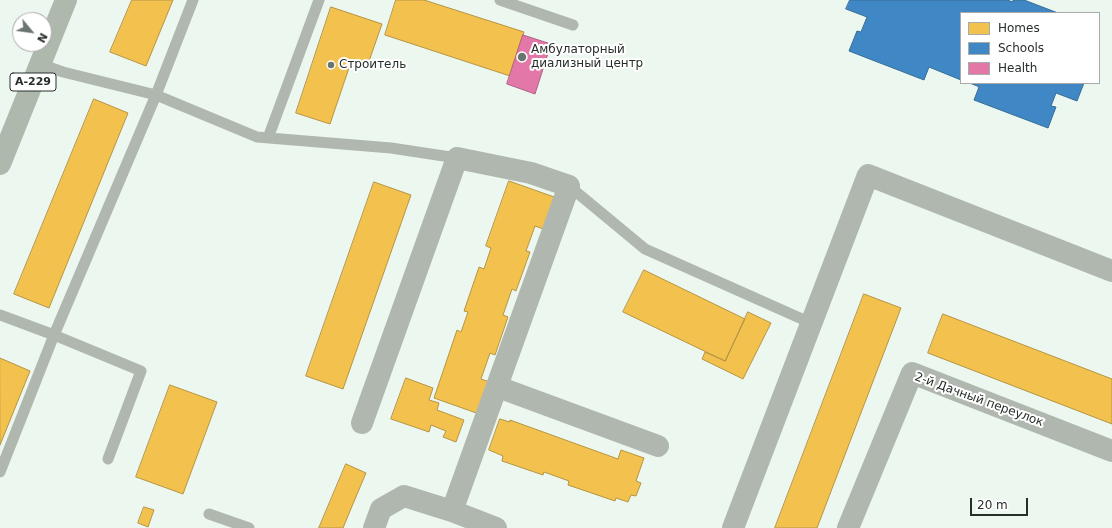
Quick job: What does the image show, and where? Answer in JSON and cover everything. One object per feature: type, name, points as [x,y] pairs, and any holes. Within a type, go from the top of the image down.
[{"type":"highway","name":"А-229","points":[[2,156],[66,0]]},
{"type":"street","points":[[362,423],[457,158],[531,172],[569,186],[452,512]]},
{"type":"street","points":[[733,528],[868,175],[1112,271]]},
{"type":"street","name":"2-й Дачный переулок","points":[[848,528],[912,373],[1112,451]]},
{"type":"street","points":[[498,387],[658,446]]},
{"type":"street","points":[[374,528],[381,509],[404,496],[496,528]]},
{"type":"lane","points":[[0,472],[54,335],[156,95],[193,0]]},
{"type":"lane","points":[[268,138],[319,0]]},
{"type":"lane","points":[[500,0],[573,25]]},
{"type":"lane","points":[[40,64],[63,72],[156,95],[257,137],[391,148],[457,158]]},
{"type":"lane","points":[[569,186],[645,249],[811,323]]},
{"type":"lane","points":[[0,315],[54,335],[140,372],[108,458]]},
{"type":"lane","points":[[209,514],[249,528]]},
{"type":"building: Homes","points":[[132,0],[173,0],[146,66],[110,52]]},
{"type":"building: Homes","points":[[396,0],[424,0],[524,32],[510,76],[385,35]]},
{"type":"building: Homes","name":"Строитель","points":[[331,7],[382,24],[367,67],[351,62],[330,124],[296,113]]},
{"type":"building: Homes","points":[[94,99],[128,113],[49,308],[14,294]]},
{"type":"building: Homes","points":[[509,181],[557,198],[546,230],[535,226],[526,251],[530,252],[516,291],[512,289],[503,315],[508,317],[495,355],[490,353],[481,379],[493,383],[482,415],[434,398],[457,330],[461,332],[468,312],[464,311],[479,267],[484,269],[491,248],[486,246]]},
{"type":"building: Homes","points":[[374,182],[411,195],[343,389],[306,376]]},
{"type":"building: Homes","points":[[644,270],[745,319],[725,361],[623,312]]},
{"type":"building: Homes","points":[[864,294],[901,308],[817,528],[775,528]]},
{"type":"building: Homes","points":[[748,312],[771,323],[743,379],[702,359],[705,352],[725,361]]},
{"type":"building: Homes","points":[[943,314],[1112,379],[1112,424],[928,353]]},
{"type":"building: Homes","points":[[0,358],[30,371],[0,445]]},
{"type":"building: Homes","points":[[406,378],[433,388],[429,400],[439,403],[437,410],[464,420],[456,442],[443,437],[446,431],[431,425],[429,432],[391,419]]},
{"type":"building: Homes","points":[[170,385],[217,402],[183,494],[136,477]]},
{"type":"building: Homes","points":[[500,419],[510,422],[510,420],[618,459],[621,450],[644,458],[636,481],[641,483],[636,496],[631,495],[628,502],[616,498],[615,501],[568,485],[569,481],[544,472],[543,475],[502,461],[503,456],[489,450]]},
{"type":"building: Homes","points":[[346,464],[366,473],[343,528],[319,528]]},
{"type":"building: Homes","points":[[144,507],[154,510],[148,527],[138,523]]},
{"type":"building: Schools","points":[[850,0],[1007,0],[1013,2],[1013,0],[1024,0],[1055,12],[960,12],[960,80],[929,67],[924,80],[849,51],[857,31],[861,32],[867,17],[846,9]]},
{"type":"building: Schools","points":[[972,84],[1084,84],[1077,101],[1056,93],[1051,106],[1056,107],[1048,128],[974,100],[979,87]]},
{"type":"building: Health","points":[[523,35],[551,44],[535,94],[507,84]]},
{"type":"place","name":"Амбулаторный диализный центр","points":[[522,57]]},
{"type":"place","name":"Строитель","points":[[331,65]]}]
